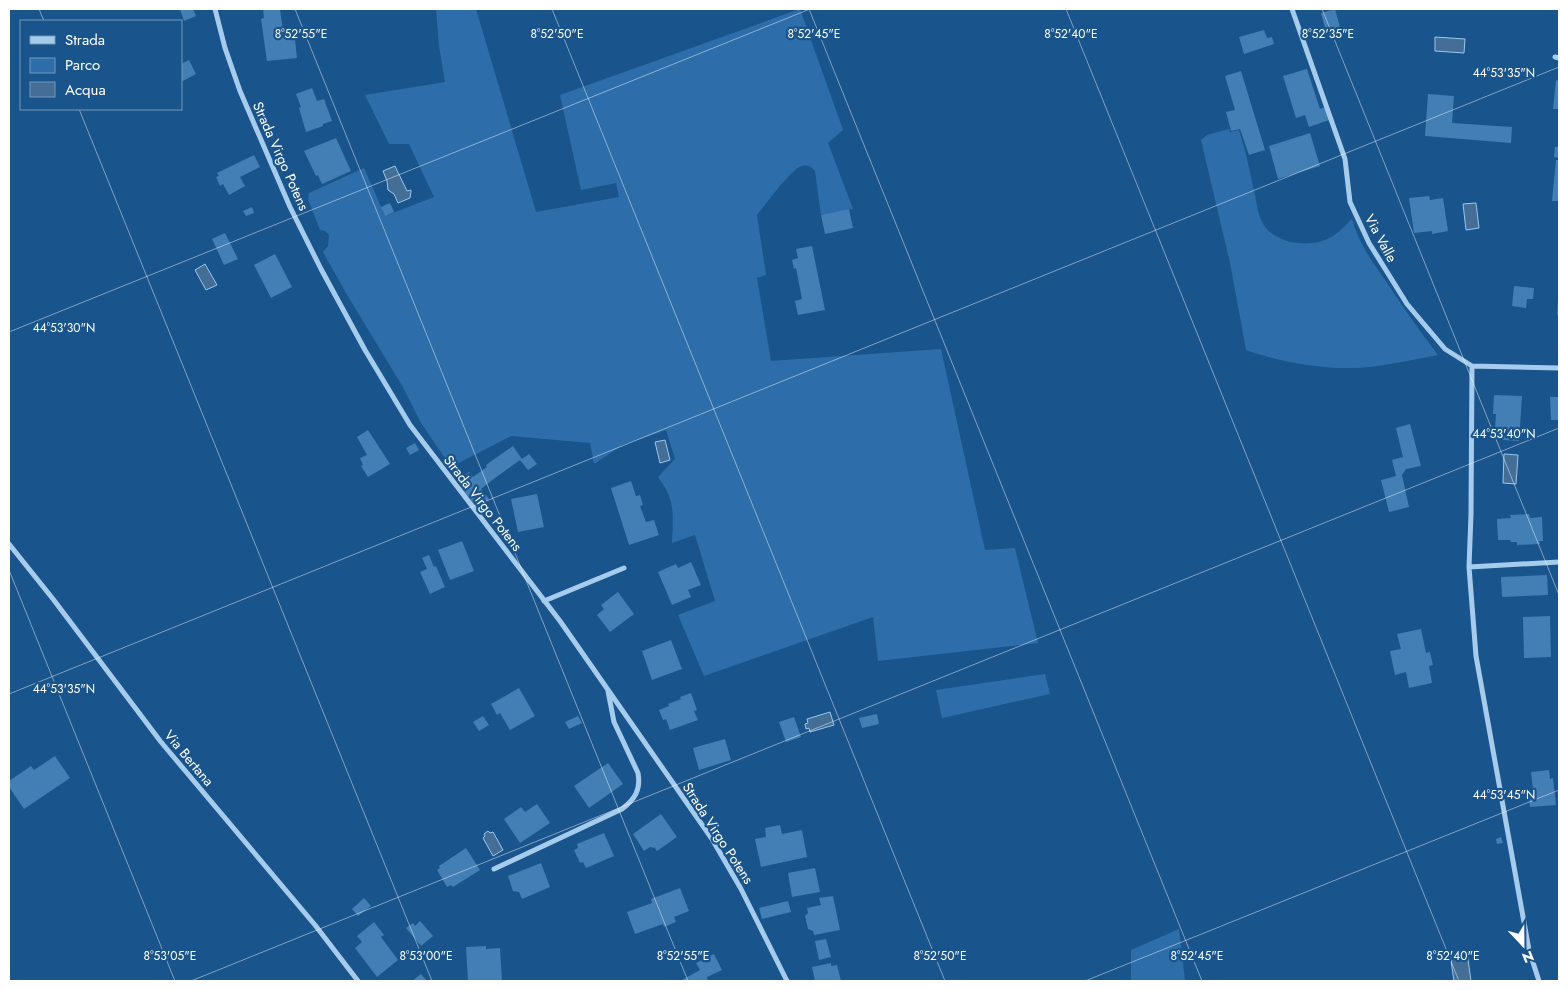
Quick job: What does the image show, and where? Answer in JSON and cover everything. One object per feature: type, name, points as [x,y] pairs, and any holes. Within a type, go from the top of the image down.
[{"type":"street","name":"Strada Virgo Potens","points":[[215,9],[225,48],[240,91],[290,207],[365,350],[420,438],[544,600],[726,861],[787,981]]},
{"type":"street","name":"Via Valle","points":[[1292,9],[1345,158],[1350,202],[1369,243],[1407,304],[1444,349],[1472,366]]},
{"type":"street","points":[[1538,981],[1529,950],[1476,656],[1469,567],[1472,366],[1559,368]]},
{"type":"street","name":"Via Bertana","points":[[9,544],[53,599],[157,738],[315,925],[358,981]]},
{"type":"street","points":[[1469,567],[1559,562]]},
{"type":"street","points":[[544,600],[624,568]]},
{"type":"street","points":[[494,869],[622,808],[629,804],[638,793],[640,782],[638,773],[614,722],[607,689]]},
{"type":"green space","points":[[436,9],[476,9],[536,212],[619,197],[616,183],[581,190],[560,95],[800,9],[843,130],[828,143],[853,209],[821,215],[815,171],[805,165],[791,174],[757,215],[766,275],[757,278],[771,361],[941,349],[985,550],[1015,548],[1038,643],[878,661],[873,617],[704,676],[678,615],[715,601],[695,535],[672,543],[673,516],[671,501],[658,477],[675,459],[666,430],[623,445],[594,464],[590,443],[511,436],[451,467],[421,423],[404,389],[323,252],[328,246],[329,235],[325,231],[320,230],[308,199],[309,193],[364,168],[385,216],[434,197],[409,144],[389,144],[365,95],[445,82],[439,46]]},
{"type":"green space","points":[[1229,129],[1230,132],[1239,130],[1258,212],[1266,228],[1280,239],[1289,242],[1308,243],[1329,238],[1340,231],[1352,219],[1363,246],[1373,262],[1438,355],[1370,367],[1340,368],[1307,365],[1275,359],[1246,350],[1230,263],[1201,140],[1207,135]]},
{"type":"green space","points":[[1045,674],[1050,694],[942,718],[936,690]]},
{"type":"green space","points":[[1179,929],[1185,981],[1131,981],[1131,950]]},
{"type":"water","points":[[1435,37],[1465,39],[1464,53],[1435,51]]},
{"type":"water","points":[[395,166],[407,191],[411,190],[410,198],[398,203],[394,194],[388,190],[383,171]]},
{"type":"water","points":[[1476,203],[1479,228],[1466,230],[1463,204]]},
{"type":"water","points":[[205,264],[217,285],[206,290],[195,270]]},
{"type":"water","points":[[665,440],[670,460],[660,463],[655,442]]},
{"type":"water","points":[[1504,454],[1518,455],[1516,484],[1503,483]]},
{"type":"water","points":[[830,712],[834,725],[810,732],[809,728],[806,729],[807,719]]},
{"type":"water","points":[[488,831],[490,833],[493,832],[503,850],[493,856],[483,838],[484,834]]},
{"type":"water","points":[[1467,952],[1471,981],[1454,981],[1450,954]]},
{"type":"building","points":[[180,9],[193,9],[196,16],[184,21]]},
{"type":"building","points":[[263,9],[280,9],[283,31],[294,30],[297,58],[267,61],[261,19],[264,18]]},
{"type":"building","points":[[1335,9],[1341,31],[1327,35],[1321,13]]},
{"type":"building","points":[[1264,30],[1267,38],[1272,37],[1274,44],[1244,54],[1239,37]]},
{"type":"building","points":[[189,60],[196,74],[182,81],[182,64]]},
{"type":"building","points":[[1307,69],[1320,109],[1325,107],[1329,120],[1309,127],[1305,115],[1296,118],[1283,76]]},
{"type":"building","points":[[1241,71],[1265,150],[1249,155],[1240,129],[1231,131],[1226,112],[1235,110],[1225,76]]},
{"type":"building","points":[[1556,80],[1559,81],[1559,109],[1553,109]]},
{"type":"building","points":[[312,88],[317,101],[324,99],[332,121],[306,132],[299,108],[301,107],[296,94]]},
{"type":"building","points":[[1428,94],[1454,96],[1452,123],[1512,127],[1511,143],[1425,136]]},
{"type":"building","points":[[1310,133],[1320,166],[1278,179],[1269,146]]},
{"type":"building","points":[[336,138],[351,171],[322,184],[304,151]]},
{"type":"building","points":[[1555,147],[1559,147],[1559,158],[1554,157]]},
{"type":"building","points":[[254,155],[260,167],[240,177],[245,186],[229,195],[223,184],[220,186],[216,177],[219,176],[217,173]]},
{"type":"building","points":[[1556,160],[1559,160],[1559,201],[1552,201]]},
{"type":"building","points":[[1429,196],[1430,200],[1443,198],[1448,231],[1432,234],[1432,231],[1414,233],[1409,198]]},
{"type":"building","points":[[390,203],[394,212],[385,216],[381,207]]},
{"type":"building","points":[[252,207],[254,213],[246,216],[243,211]]},
{"type":"building","points":[[849,209],[853,228],[825,234],[821,215]]},
{"type":"building","points":[[225,233],[238,259],[224,265],[212,239]]},
{"type":"building","points":[[812,246],[825,310],[798,315],[795,301],[802,299],[796,268],[794,269],[792,260],[798,258],[796,249]]},
{"type":"building","points":[[275,254],[292,287],[271,298],[254,265]]},
{"type":"building","points":[[1514,286],[1534,288],[1533,299],[1527,299],[1526,308],[1512,306]]},
{"type":"building","points":[[1558,300],[1559,315],[1557,315]]},
{"type":"building","points":[[1494,395],[1522,396],[1519,441],[1503,440],[1504,430],[1495,428],[1496,414],[1493,414]]},
{"type":"building","points":[[1550,397],[1559,397],[1559,420],[1551,420]]},
{"type":"building","points":[[1410,424],[1421,466],[1406,469],[1402,475],[1409,507],[1389,512],[1381,480],[1396,476],[1392,460],[1403,457],[1396,428]]},
{"type":"building","points":[[368,430],[390,464],[368,477],[361,466],[363,465],[360,458],[367,455],[357,437]]},
{"type":"building","points":[[415,443],[419,450],[410,455],[406,448]]},
{"type":"building","points":[[513,446],[522,459],[529,454],[537,464],[528,470],[520,460],[495,478],[481,489],[489,499],[477,509],[460,486],[463,484],[459,479],[469,472],[473,477],[487,467],[486,465]]},
{"type":"building","points":[[631,481],[636,496],[640,495],[643,505],[640,506],[646,522],[654,520],[659,535],[629,545],[611,488]]},
{"type":"building","points":[[537,494],[544,527],[518,532],[511,499]]},
{"type":"building","points":[[1529,514],[1530,518],[1542,517],[1543,541],[1539,541],[1540,544],[1517,545],[1517,542],[1511,542],[1510,540],[1498,540],[1497,519],[1511,518],[1510,515]]},
{"type":"building","points":[[462,541],[474,571],[450,580],[438,550]]},
{"type":"building","points":[[429,555],[445,587],[430,594],[420,572],[427,569],[422,558]]},
{"type":"building","points":[[691,562],[701,585],[688,590],[691,597],[672,605],[658,572],[676,564],[678,568]]},
{"type":"building","points":[[1547,575],[1548,595],[1502,597],[1501,577]]},
{"type":"building","points":[[618,592],[634,614],[610,632],[597,615],[604,609],[601,605]]},
{"type":"building","points":[[1550,616],[1551,657],[1524,658],[1523,617]]},
{"type":"building","points":[[1421,629],[1426,653],[1430,652],[1433,665],[1429,666],[1432,683],[1409,688],[1406,672],[1395,675],[1390,651],[1401,649],[1397,634]]},
{"type":"building","points":[[671,640],[682,669],[652,680],[642,651]]},
{"type":"building","points":[[519,688],[535,716],[510,730],[500,713],[497,715],[491,704]]},
{"type":"building","points":[[691,693],[697,710],[694,711],[698,720],[670,730],[666,719],[663,720],[659,710],[681,699],[680,697]]},
{"type":"building","points":[[877,714],[879,724],[862,728],[859,718]]},
{"type":"building","points":[[483,716],[489,725],[479,731],[473,722]]},
{"type":"building","points":[[578,716],[582,723],[569,729],[565,722]]},
{"type":"building","points":[[794,717],[801,737],[786,742],[779,722]]},
{"type":"building","points":[[725,739],[731,760],[699,770],[693,748]]},
{"type":"building","points":[[55,756],[70,778],[24,809],[9,787],[9,781],[31,766],[34,770]]},
{"type":"building","points":[[608,763],[623,784],[589,808],[574,786]]},
{"type":"building","points":[[1549,770],[1550,779],[1553,778],[1556,805],[1530,807],[1528,790],[1533,790],[1531,772]]},
{"type":"building","points":[[537,804],[550,823],[520,843],[504,819],[521,807],[525,812]]},
{"type":"building","points":[[661,814],[677,837],[657,851],[655,848],[650,847],[644,851],[633,834]]},
{"type":"building","points":[[780,825],[782,834],[802,830],[807,857],[761,867],[755,839],[766,837],[765,828]]},
{"type":"building","points":[[604,833],[614,856],[586,868],[583,862],[580,863],[574,850],[578,848],[577,844]]},
{"type":"building","points":[[1501,837],[1503,843],[1497,844],[1496,839]]},
{"type":"building","points":[[466,848],[480,870],[453,887],[451,885],[447,887],[437,870],[440,868],[439,866]]},
{"type":"building","points":[[541,863],[550,887],[522,899],[519,892],[513,891],[508,876]]},
{"type":"building","points":[[815,868],[820,892],[792,897],[788,873]]},
{"type":"building","points":[[680,888],[689,911],[674,917],[676,922],[664,927],[663,924],[635,934],[627,912],[652,903],[651,899]]},
{"type":"building","points":[[833,896],[840,930],[814,935],[813,931],[808,929],[805,916],[808,913],[807,908],[821,905],[819,898]]},
{"type":"building","points":[[364,898],[371,906],[358,916],[352,909]]},
{"type":"building","points":[[788,901],[791,912],[762,919],[759,908]]},
{"type":"building","points":[[420,921],[433,936],[421,946],[406,928],[413,923],[415,926]]},
{"type":"building","points":[[374,922],[384,935],[381,937],[398,960],[377,977],[355,948],[362,942],[357,936]]},
{"type":"building","points":[[826,939],[831,957],[819,960],[815,941]]},
{"type":"building","points":[[486,946],[486,949],[500,948],[502,981],[468,981],[466,947]]},
{"type":"building","points":[[714,954],[722,970],[707,977],[708,981],[680,981],[700,970],[696,963]]},
{"type":"building","points":[[831,963],[831,966],[837,965],[841,981],[815,981],[812,967]]},
{"type":"building","points":[[421,974],[427,981],[412,981]]}]
